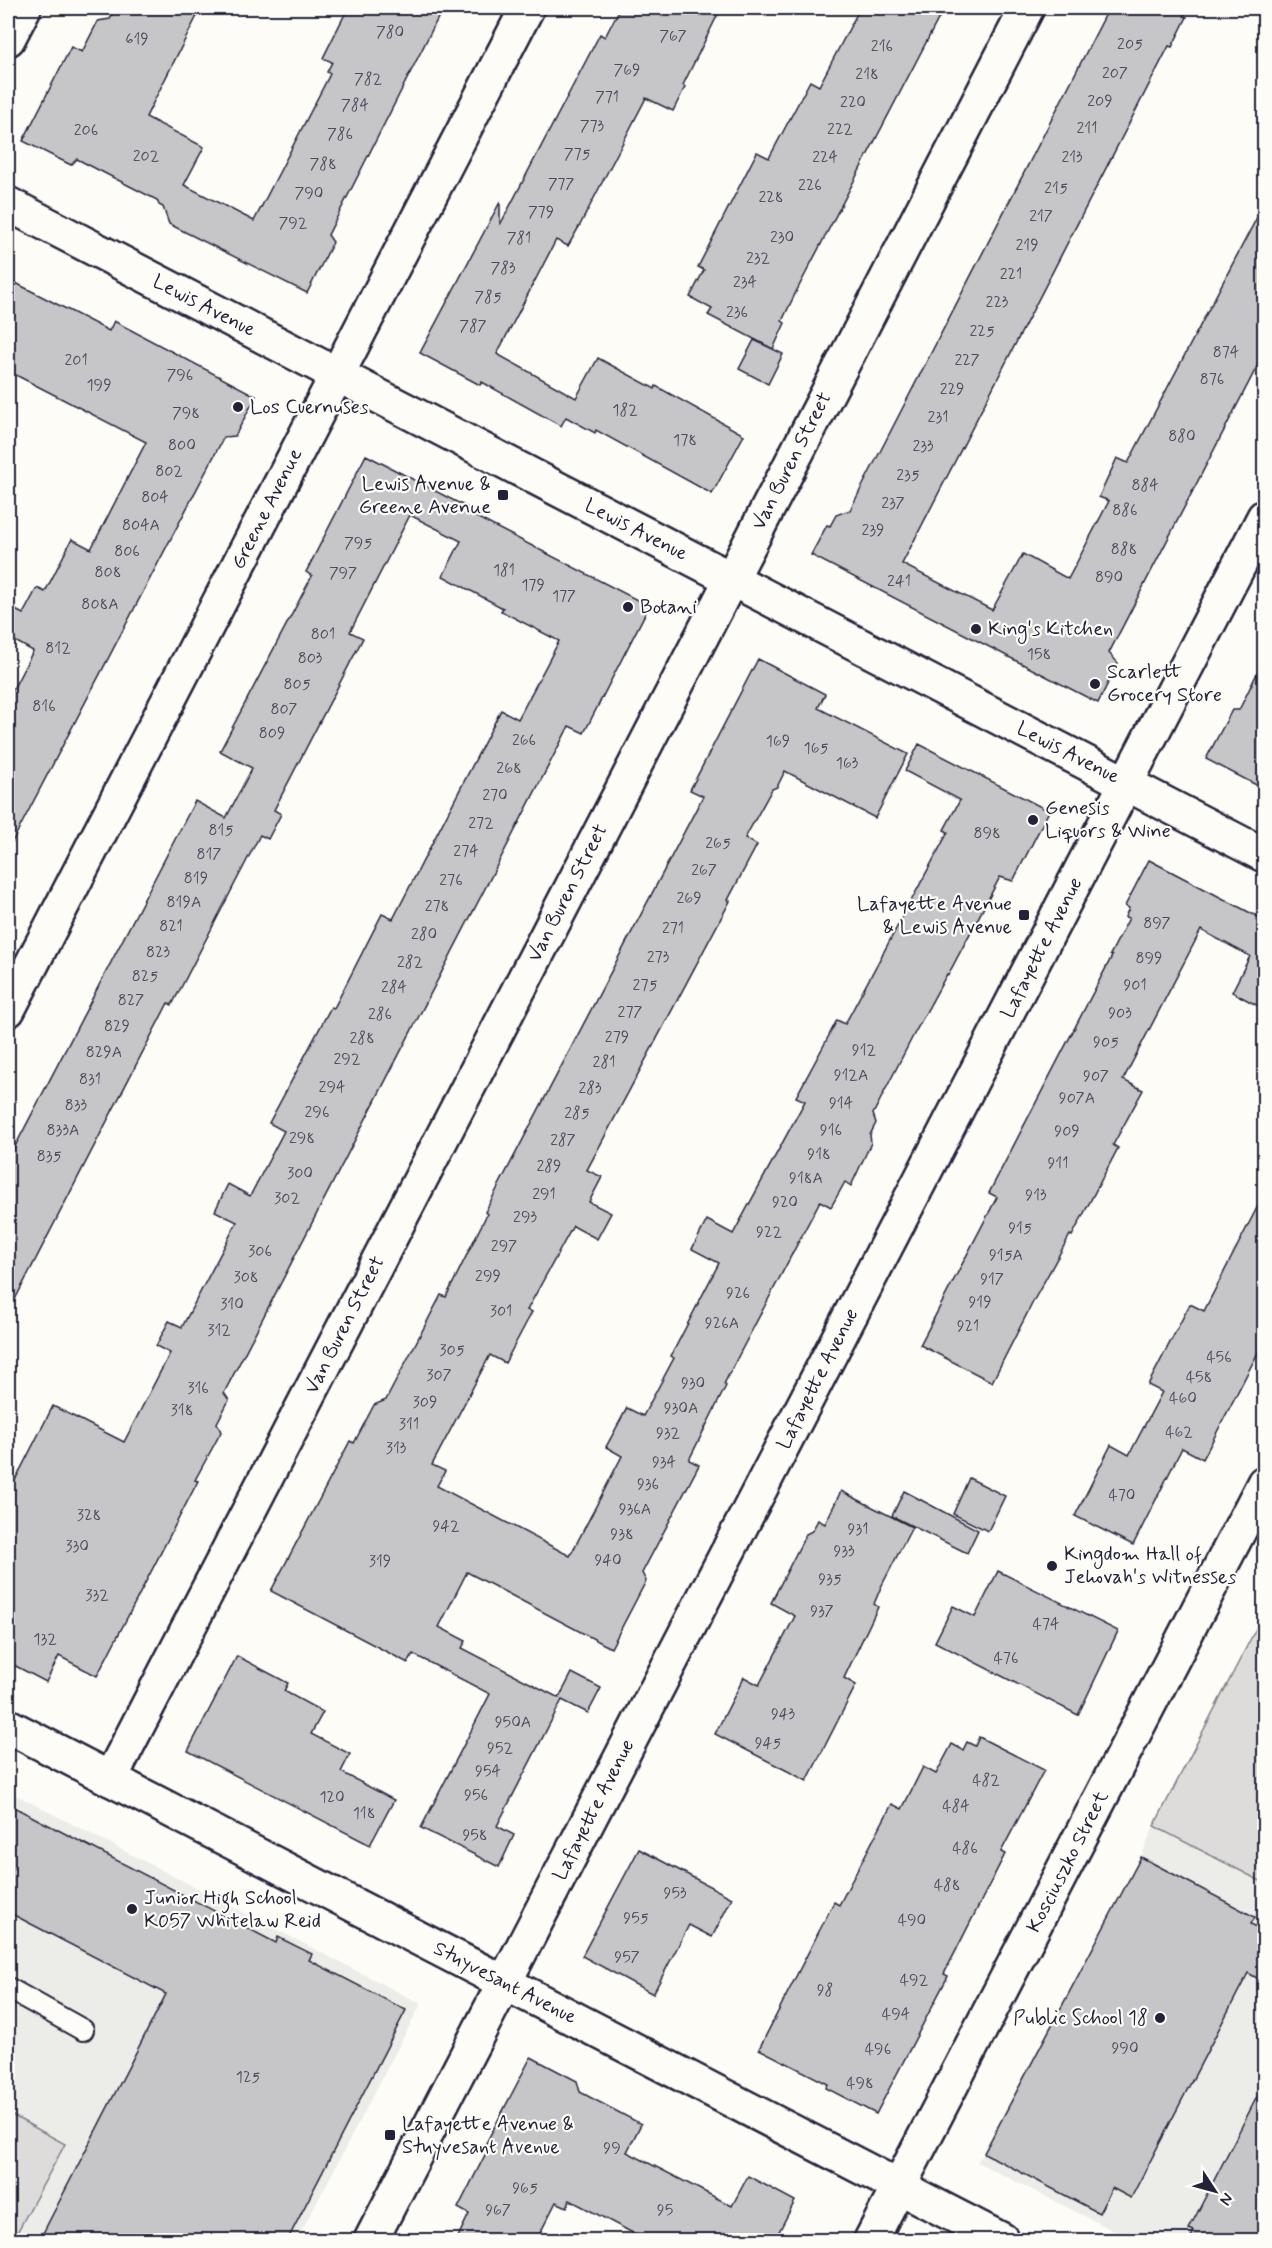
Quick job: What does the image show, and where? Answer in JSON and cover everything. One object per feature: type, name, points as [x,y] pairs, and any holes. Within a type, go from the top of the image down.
[{"type":"street","points":[[8,39],[24,8]]},
{"type":"street","name":"Greene Avenue","points":[[8,1010],[527,8]]},
{"type":"street","name":"Van Buren Street","points":[[110,1779],[1027,8]]},
{"type":"street","name":"Lewis Avenue","points":[[8,204],[1264,855]]},
{"type":"street","name":"Lafayette Avenue","points":[[371,2241],[1264,517]]},
{"type":"street","name":"Kosciuszko Street","points":[[872,2241],[1264,1483]]},
{"type":"street","name":"Stuyvesant Avenue","points":[[8,1726],[1002,2241]]},
{"type":"lane","points":[[8,1988],[83,2030]]},
{"type":"shaded area","points":[[1264,1613],[1264,1883],[1154,1826]]},
{"type":"shaded area","points":[[8,1791],[421,2004],[297,2240],[13,2240],[65,2144],[8,2113]]},
{"type":"shaded area","name":"Public School 18","points":[[1154,1826],[1264,1883],[1264,2240],[1132,2240],[977,2162],[984,2153],[1141,1857]]},
{"type":"shaded area","points":[[8,2113],[65,2144],[13,2240],[8,2240]]},
{"type":"building","points":[[116,8],[201,8],[146,117],[204,147],[184,185],[254,221],[330,74],[327,72],[332,62],[323,58],[348,8],[443,8],[328,235],[333,242],[307,293],[169,224],[163,207],[157,200],[77,159],[71,165],[23,141],[71,47],[82,52],[98,21],[110,19]]},
{"type":"building","points":[[620,8],[721,8],[683,85],[685,87],[673,111],[646,98],[568,246],[556,240],[497,354],[576,398],[598,358],[655,389],[656,386],[744,435],[712,494],[596,430],[595,433],[566,417],[561,426],[482,382],[480,385],[420,353],[500,202],[500,225],[600,34],[605,37]]},
{"type":"building","points":[[860,8],[944,8],[795,294],[782,321],[785,323],[773,349],[708,315],[712,309],[690,297],[704,270],[698,267],[757,152],[769,158],[810,81],[819,86]]},
{"type":"building","points":[[1109,8],[1188,8],[1184,16],[1187,17],[1172,47],[1169,46],[902,564],[992,610],[1023,554],[1068,579],[1109,501],[1099,497],[1117,458],[1128,463],[1264,204],[1264,353],[1109,653],[1118,663],[1098,703],[811,555],[827,525],[830,526],[836,515],[850,510]]},
{"type":"building","points":[[8,279],[109,331],[114,321],[256,396],[235,436],[224,437],[8,850],[8,699],[33,651],[8,637],[8,606],[23,614],[37,588],[45,592],[72,539],[91,549],[146,442],[8,371]]},
{"type":"building","points":[[754,340],[783,354],[768,384],[739,369]]},
{"type":"building","points":[[366,455],[476,512],[474,516],[649,606],[584,733],[569,726],[224,1393],[229,1400],[217,1423],[221,1432],[97,1676],[59,1656],[46,1682],[8,1662],[8,1494],[53,1406],[124,1442],[170,1353],[156,1346],[169,1321],[182,1327],[237,1222],[215,1211],[228,1184],[250,1196],[284,1131],[269,1123],[331,1007],[334,1008],[382,914],[393,919],[501,710],[518,719],[559,641],[501,611],[503,608],[443,576],[461,541],[410,515],[350,632],[363,638],[274,810],[281,814],[268,839],[260,835],[172,1005],[168,1003],[8,1313],[8,1160],[195,801],[226,818],[252,768],[220,751],[312,576],[306,572]]},
{"type":"building","points":[[758,659],[825,694],[818,708],[908,754],[875,818],[785,771],[777,787],[772,789],[745,838],[757,845],[728,900],[730,901],[587,1170],[602,1177],[589,1202],[611,1213],[597,1239],[573,1226],[527,1310],[532,1312],[505,1363],[490,1355],[432,1465],[445,1471],[437,1486],[570,1556],[622,1456],[606,1447],[627,1408],[643,1416],[674,1358],[671,1356],[719,1263],[692,1249],[707,1220],[733,1234],[805,1101],[796,1097],[837,1020],[845,1024],[948,832],[944,830],[960,800],[905,771],[919,744],[1049,811],[1013,881],[1000,877],[912,1038],[873,1114],[876,1123],[870,1135],[871,1143],[851,1186],[845,1182],[831,1207],[820,1201],[740,1353],[689,1460],[699,1465],[642,1573],[646,1581],[611,1648],[467,1572],[439,1627],[466,1641],[462,1648],[559,1698],[572,1673],[601,1688],[588,1713],[562,1700],[497,1826],[514,1835],[499,1867],[421,1828],[490,1694],[413,1654],[408,1663],[271,1591],[350,1441],[354,1443],[374,1405],[386,1400],[441,1295],[446,1297],[487,1214],[485,1212],[703,796],[690,790]]},
{"type":"building","points":[[1264,659],[1264,789],[1206,759],[1232,710],[1239,710]]},
{"type":"building","points":[[1149,860],[1264,920],[1264,1009],[1232,992],[1250,956],[1201,930],[1123,1080],[1143,1090],[1113,1145],[1118,1148],[1072,1236],[1070,1235],[1034,1300],[992,1382],[920,1345],[997,1197],[989,1193],[1112,956],[1110,955],[1129,918],[1125,917],[1129,908],[1125,906]]},
{"type":"building","points":[[1264,1194],[1264,1341],[1203,1459],[1182,1448],[1133,1545],[1075,1516],[1111,1445],[1129,1455],[1162,1392],[1148,1385],[1190,1304],[1204,1311]]},
{"type":"building","points":[[969,1478],[1005,1496],[988,1531],[953,1514]]},
{"type":"building","points":[[841,1491],[912,1527],[881,1587],[874,1604],[878,1607],[844,1678],[856,1685],[807,1781],[715,1734],[744,1677],[759,1685],[795,1616],[771,1603],[806,1534],[812,1531],[818,1520],[825,1524]]},
{"type":"building","points":[[904,1491],[978,1530],[967,1553],[892,1516]]},
{"type":"building","points":[[998,1571],[1118,1631],[1078,1715],[935,1642],[953,1606],[975,1617]]},
{"type":"building","points":[[237,1656],[288,1683],[284,1691],[323,1712],[311,1734],[350,1754],[341,1772],[394,1800],[370,1845],[188,1751]]},
{"type":"building","points":[[979,1737],[1044,1770],[1001,1852],[1005,1854],[944,1974],[948,1976],[876,2114],[826,2088],[828,2084],[759,2049],[834,1902],[839,1905],[892,1804],[902,1809],[923,1767],[936,1774],[952,1744],[963,1750],[967,1742],[975,1746]]},
{"type":"building","points":[[8,1804],[276,1943],[278,1937],[312,1954],[309,1960],[406,2010],[287,2241],[39,2241],[166,1994],[8,1912]]},
{"type":"building","points":[[639,1849],[732,1898],[712,1937],[689,1925],[653,1994],[582,1956]]},
{"type":"building","name":"Public School 18","points":[[1141,1857],[1255,1917],[1251,1924],[1264,1931],[1264,1982],[1248,1973],[1131,2198],[1112,2188],[1099,2213],[984,2153]]},
{"type":"building","points":[[531,2057],[577,2081],[580,2092],[641,2124],[627,2152],[732,2206],[748,2176],[795,2201],[774,2241],[648,2241],[570,2200],[567,2207],[556,2202],[536,2241],[456,2241],[469,2214],[458,2208],[487,2151],[483,2149]]},
{"type":"building","points":[[1264,2083],[1264,2241],[1189,2241],[1194,2231],[1189,2229]]},
{"type":"place","name":"Los Cuernuses","points":[[238,407]]},
{"type":"place","name":"Lewis Avenue & Greene Avenue","points":[[503,495]]},
{"type":"place","name":"Botani","points":[[628,607]]},
{"type":"place","name":"King's Kitchen","points":[[976,629]]},
{"type":"place","name":"Scarlett Grocery Store","points":[[1095,684]]},
{"type":"place","name":"Genesis Liquors & Wine","points":[[1033,820]]},
{"type":"place","name":"Lafayette Avenue & Lewis Avenue","points":[[1024,915]]},
{"type":"place","name":"Kingdom Hall of Jehovah's Witnesses","points":[[1052,1566]]},
{"type":"place","name":"Junior High School K057 Whitelaw Reid","points":[[132,1909]]},
{"type":"place","name":"Public School 18","points":[[1160,2018]]},
{"type":"place","name":"Lafayette Avenue & Stuyvesant Avenue","points":[[390,2135]]}]
